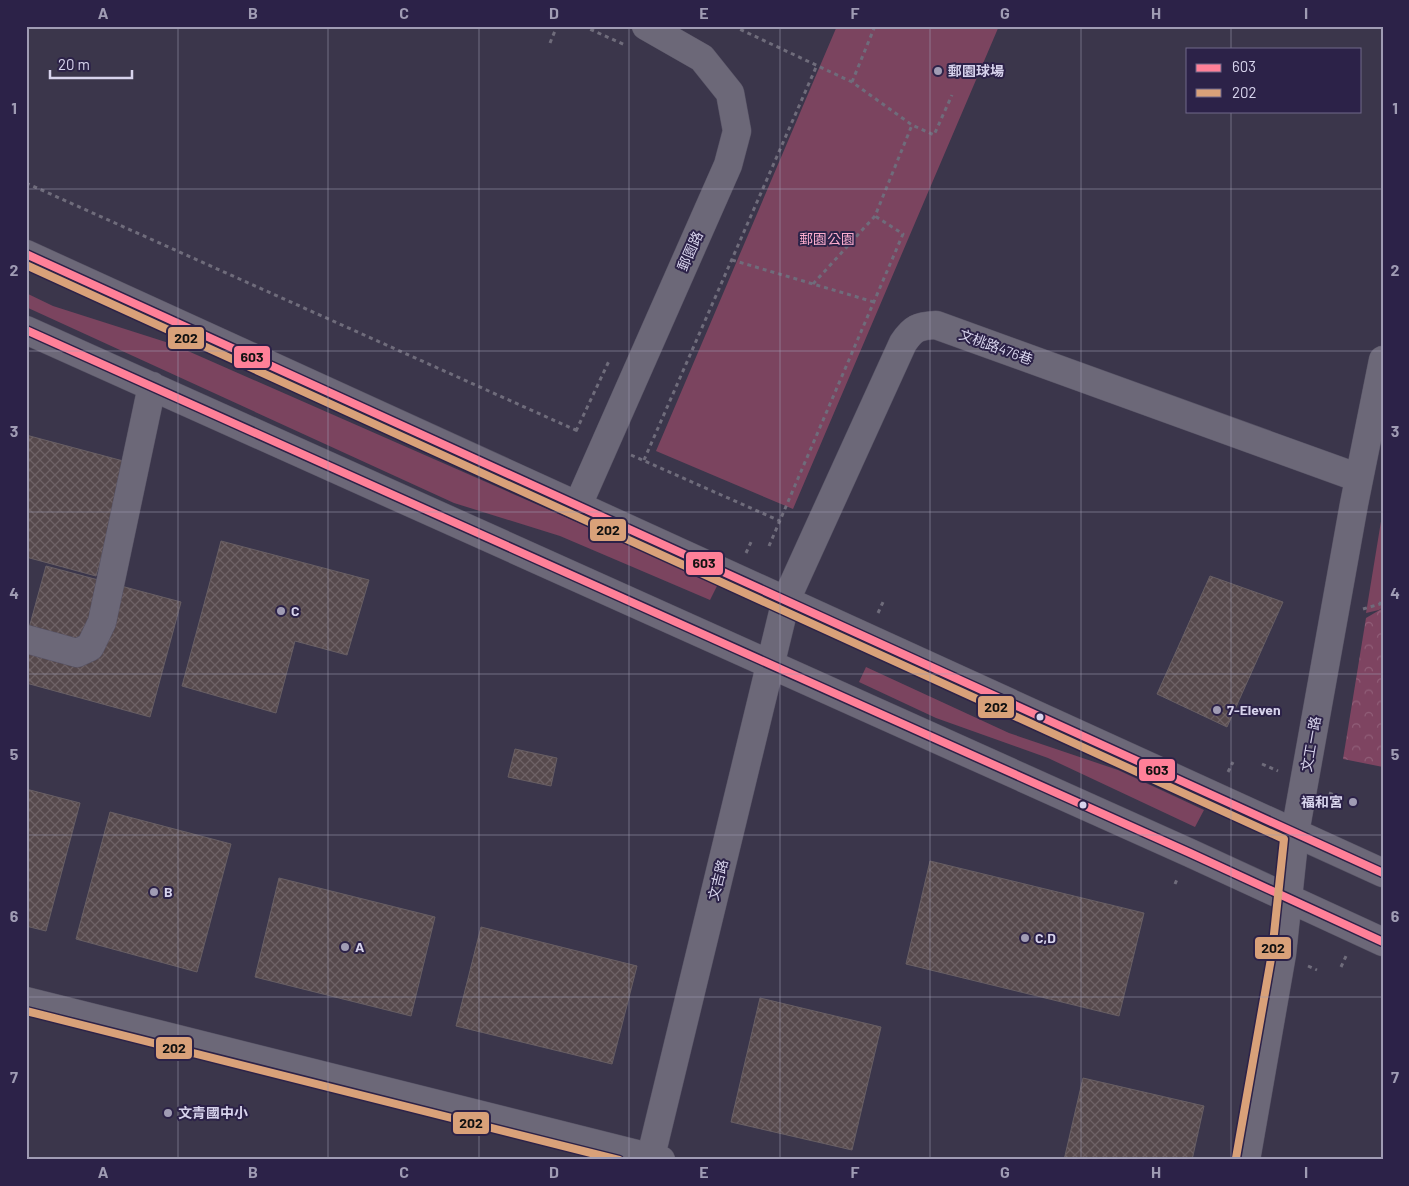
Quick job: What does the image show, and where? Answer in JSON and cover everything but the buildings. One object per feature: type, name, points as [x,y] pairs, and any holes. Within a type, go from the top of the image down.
[{"type":"street","name":"郵園路","points":[[578,505],[728,165],[737,131],[730,93],[702,58],[646,26]]},
{"type":"street","points":[[26,254],[1383,873]]},
{"type":"street","name":"文桃路476巷","points":[[786,600],[903,343],[911,331],[923,326],[936,326],[1359,478]]},
{"type":"street","points":[[26,330],[1190,852],[1383,942]]},
{"type":"street","name":"文工一路","points":[[1246,1160],[1282,954],[1295,833],[1359,478],[1383,360]]},
{"type":"street","points":[[26,639],[77,653],[90,648],[102,622],[152,386]]},
{"type":"street","name":"文吉路","points":[[654,1159],[786,600]]},
{"type":"street","points":[[26,1001],[654,1159]]},
{"type":"path","points":[[550,43],[557,26]]},
{"type":"path","points":[[583,26],[626,45]]},
{"type":"path","points":[[733,26],[852,82],[912,125],[934,135],[952,95]]},
{"type":"path","points":[[852,82],[876,26]]},
{"type":"path","points":[[780,521],[644,460],[817,65]]},
{"type":"path","points":[[813,284],[875,216],[912,125]]},
{"type":"path","points":[[26,183],[576,430],[609,360]]},
{"type":"path","points":[[769,546],[903,234],[875,216]]},
{"type":"path","points":[[732,260],[874,302]]},
{"type":"path","points":[[1358,610],[1380,604],[1383,598]]},
{"type":"green space","name":"郵園公園","points":[[837,26],[999,26],[793,509],[656,451]]},
{"type":"green space","points":[[26,293],[53,306],[172,344],[718,584],[710,600],[560,536],[454,503],[26,307]]},
{"type":"green space","points":[[1383,509],[1383,607],[1366,613]]},
{"type":"green space","points":[[1383,608],[1383,767],[1343,759],[1366,618]]},
{"type":"green space","points":[[866,667],[1009,733],[1118,770],[1204,810],[1195,827],[1048,758],[936,718],[859,682]]},
{"type":"transit line","name":"603","points":[[26,254],[1383,873]]},
{"type":"transit line","name":"202","points":[[26,265],[1284,839],[1272,953],[1236,1158]]},
{"type":"transit line","name":"603","points":[[26,330],[1190,853],[1383,942]]},
{"type":"transit line","name":"202","points":[[26,1011],[619,1160]]},
{"type":"place","name":"郵園球場","points":[[938,71]]},
{"type":"place","name":"C","points":[[281,611]]},
{"type":"place","name":"7-Eleven","points":[[1217,710]]},
{"type":"place","name":"福和宮","points":[[1353,802]]},
{"type":"place","name":"B","points":[[154,892]]},
{"type":"place","name":"C,D","points":[[1025,938]]},
{"type":"place","name":"A","points":[[345,947]]},
{"type":"place","name":"文青國中小","points":[[168,1113]]}]
